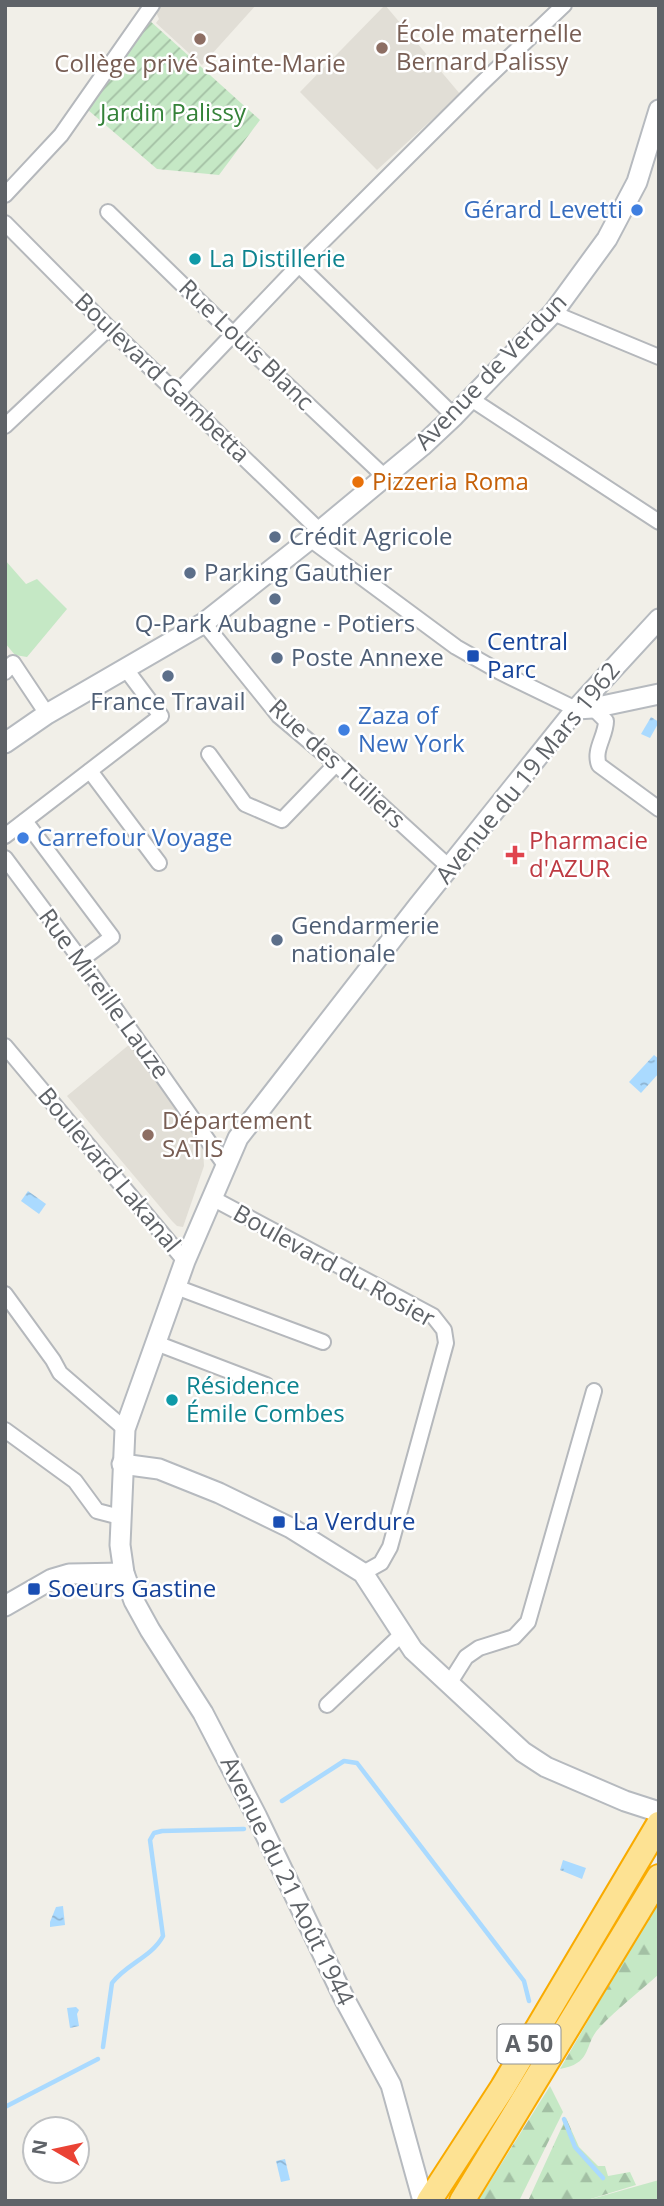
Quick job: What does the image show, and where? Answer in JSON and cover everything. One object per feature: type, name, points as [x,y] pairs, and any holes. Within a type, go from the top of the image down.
[{"type":"highway","name":"A 50","points":[[435,2192],[503,2087],[659,1824]]},
{"type":"highway","name":"A 50","points":[[461,2201],[659,1877]]},
{"type":"main road","name":"Avenue de Verdun","points":[[5,744],[47,714],[204,623],[315,535],[454,416],[553,313],[607,239],[637,181],[655,133],[659,110]]},
{"type":"main road","name":"Avenue du 19 Mars 1962","points":[[156,1343],[185,1261],[238,1138],[449,867],[659,619]]},
{"type":"main road","points":[[584,709],[659,694]]},
{"type":"main road","name":"Avenue du 21 Août 1944","points":[[156,1343],[125,1429],[120,1517],[124,1573],[134,1601],[203,1713],[251,1805],[345,2000],[391,2085],[423,2201]]},
{"type":"main road","points":[[122,1464],[159,1469],[219,1493],[291,1528],[363,1573],[413,1650],[523,1752],[546,1767],[625,1801],[659,1812]]},
{"type":"main road","points":[[5,1606],[52,1578],[69,1574],[124,1573]]},
{"type":"street","points":[[5,195],[61,135],[152,5]]},
{"type":"street","points":[[178,392],[299,265],[564,5]]},
{"type":"street","name":"Rue Louis Blanc","points":[[108,212],[385,477]]},
{"type":"street","name":"Boulevard Gambetta","points":[[5,223],[109,328],[178,392],[315,535],[456,647],[500,672],[584,709]]},
{"type":"street","points":[[299,265],[454,416]]},
{"type":"street","points":[[553,313],[659,357]]},
{"type":"street","points":[[5,426],[109,328]]},
{"type":"street","points":[[471,399],[659,522]]},
{"type":"street","name":"Rue des Tuiliers","points":[[204,623],[279,716],[449,867]]},
{"type":"street","points":[[5,672],[13,663],[47,714]]},
{"type":"street","points":[[5,836],[162,716],[125,668]]},
{"type":"street","points":[[584,709],[606,721],[606,733],[597,752],[599,765],[659,809]]},
{"type":"street","points":[[209,754],[244,804],[282,820],[336,764]]},
{"type":"street","points":[[90,771],[159,863]]},
{"type":"street","points":[[25,821],[112,937],[81,960]]},
{"type":"street","name":"Rue Mireille Lauze","points":[[5,858],[81,960],[225,1165]]},
{"type":"street","name":"Boulevard Lakanal","points":[[5,1046],[185,1261]]},
{"type":"street","name":"Boulevard du Rosier","points":[[212,1198],[433,1316],[444,1330],[446,1343],[390,1547],[381,1563],[363,1573]]},
{"type":"street","points":[[176,1287],[323,1342]]},
{"type":"street","points":[[5,1294],[60,1373],[125,1429]]},
{"type":"street","points":[[156,1343],[266,1385]]},
{"type":"street","points":[[449,1684],[466,1657],[479,1648],[514,1637],[528,1622],[594,1391]]},
{"type":"street","points":[[5,1430],[75,1481],[97,1511],[120,1517]]},
{"type":"street","points":[[327,1704],[402,1634]]},
{"type":"shaded area","name":"Collège privé Sainte-Marie","points":[[160,5],[256,5],[202,65],[156,23],[159,19],[156,12]]},
{"type":"shaded area","name":"École maternelle Bernard Palissy","points":[[385,5],[460,94],[377,170],[300,92]]},
{"type":"shaded area","name":"Département SATIS","points":[[130,1044],[203,1149],[204,1166],[183,1227],[172,1221],[67,1096]]},
{"type":"green space","name":"Jardin Palissy","points":[[149,20],[260,120],[219,175],[157,169],[88,110]]},
{"type":"green space","points":[[5,560],[26,584],[37,579],[67,609],[27,657],[15,655],[5,643]]},
{"type":"green space","points":[[659,1899],[659,1974],[600,2027],[583,2058],[560,2069]]},
{"type":"green space","points":[[550,2086],[563,2112],[519,2201],[478,2201]]},
{"type":"green space","points":[[566,2118],[579,2147],[598,2166],[605,2166],[608,2176],[630,2172],[636,2185],[584,2201],[528,2201]]},
{"type":"green space","points":[[659,2180],[659,2201],[584,2201]]},
{"type":"water","points":[[651,717],[659,722],[650,738],[641,734]]},
{"type":"water","points":[[654,1055],[659,1059],[659,1073],[641,1093],[629,1082]]},
{"type":"water","points":[[28,1191],[46,1204],[39,1214],[21,1201]]},
{"type":"water","points":[[563,1860],[586,1868],[582,1879],[560,1870]]},
{"type":"water","points":[[63,1906],[65,1925],[50,1927],[56,1907]]},
{"type":"water","points":[[76,2007],[79,2010],[79,2026],[70,2028],[67,2008]]},
{"type":"water","points":[[285,2159],[290,2180],[281,2182],[276,2161]]},
{"type":"waterway","points":[[282,1801],[344,1761],[357,1763],[524,1981],[529,2001]]},
{"type":"waterway","points":[[103,2047],[112,1983],[152,1950],[163,1936],[150,1840],[154,1833],[244,1829]]},
{"type":"waterway","points":[[5,2107],[98,2059]]},
{"type":"waterway","points":[[564,2119],[575,2147],[603,2178]]},
{"type":"place","name":"Collège privé Sainte-Marie","points":[[200,39]]},
{"type":"place","name":"École maternelle Bernard Palissy","points":[[382,48]]},
{"type":"place","name":"Gérard Levetti","points":[[637,210]]},
{"type":"place","name":"La Distillerie","points":[[195,259]]},
{"type":"place","name":"Pizzeria Roma","points":[[358,482]]},
{"type":"place","name":"Crédit Agricole","points":[[275,537]]},
{"type":"place","name":"Parking Gauthier","points":[[190,573]]},
{"type":"place","name":"Q-Park Aubagne - Potiers","points":[[275,599]]},
{"type":"place","name":"Central Parc","points":[[473,656]]},
{"type":"place","name":"Poste Annexe","points":[[277,658]]},
{"type":"place","name":"France Travail","points":[[168,676]]},
{"type":"place","name":"Zaza of New York","points":[[344,730]]},
{"type":"place","name":"Carrefour Voyage","points":[[23,838]]},
{"type":"place","name":"Pharmacie d'AZUR","points":[[515,855]]},
{"type":"place","name":"Gendarmerie nationale","points":[[277,940]]},
{"type":"place","name":"Département SATIS","points":[[148,1135]]},
{"type":"place","name":"Résidence Émile Combes","points":[[172,1400]]},
{"type":"place","name":"La Verdure","points":[[279,1522]]},
{"type":"place","name":"Soeurs Gastine","points":[[34,1589]]}]
